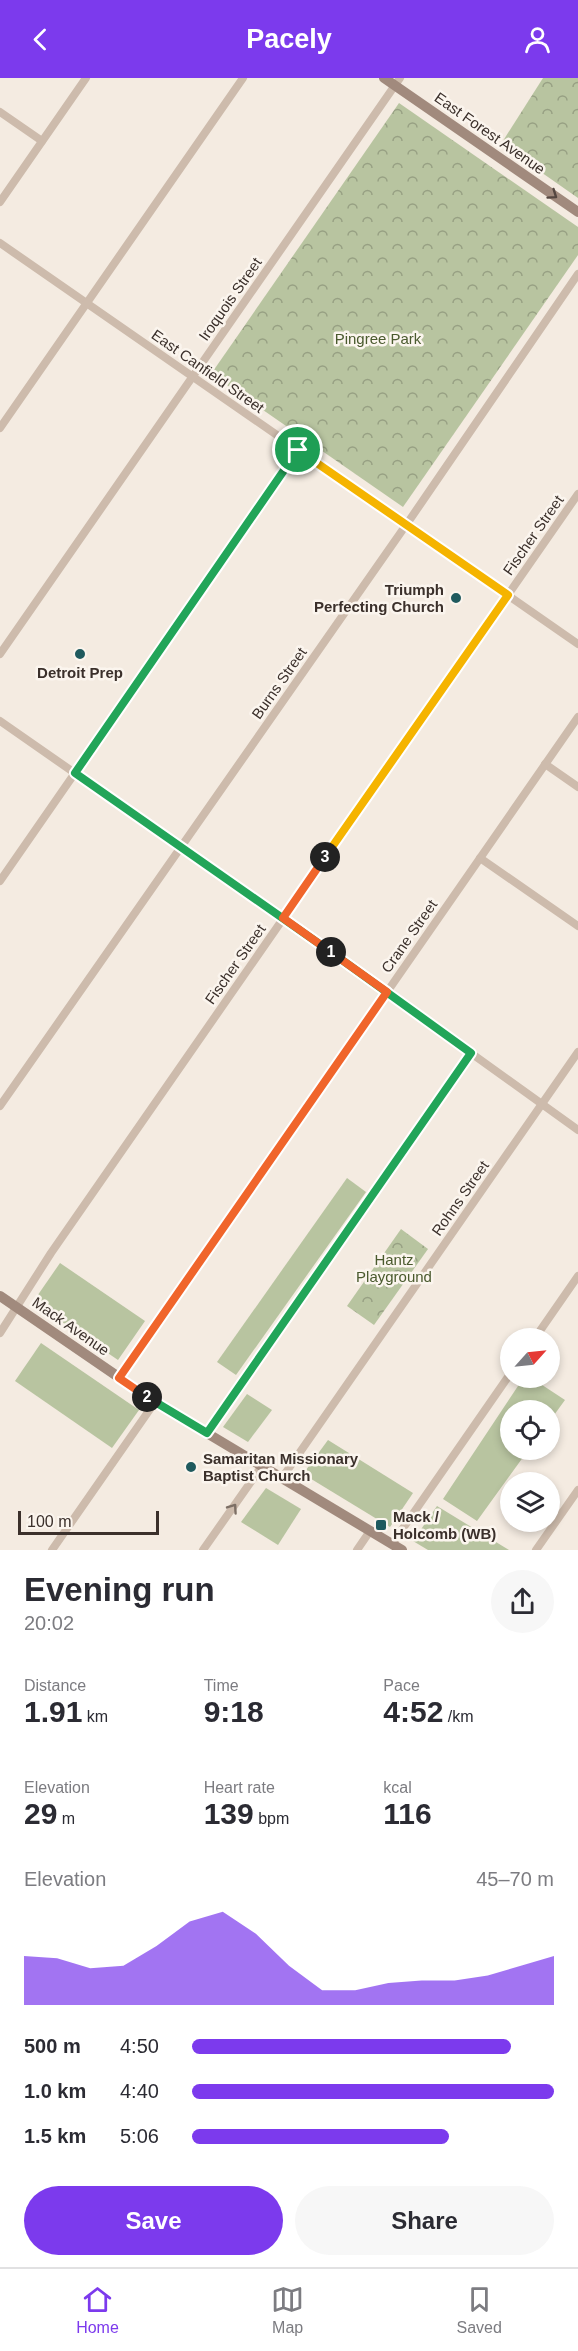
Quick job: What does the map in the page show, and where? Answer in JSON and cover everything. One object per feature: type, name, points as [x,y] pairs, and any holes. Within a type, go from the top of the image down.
[{"type":"main road","name":"East Forest Avenue","points":[[384,78],[397,82],[578,212]]},
{"type":"main road","name":"Mack Avenue","points":[[0,1296],[155,1402],[397,1547]]},
{"type":"street","points":[[0,202],[86,78]]},
{"type":"street","points":[[0,428],[243,78]]},
{"type":"street","name":"Iroquois Street","points":[[0,654],[397,82]]},
{"type":"street","points":[[0,112],[42,141]]},
{"type":"street","name":"East Canfield Street","points":[[0,243],[578,644]]},
{"type":"street","name":"Burns Street","points":[[0,1106],[406,525],[578,274]]},
{"type":"street","points":[[0,881],[298,450]]},
{"type":"street","name":"Fischer Street","points":[[0,1333],[283,918],[578,494]]},
{"type":"street","name":"Crane Street","points":[[119,1378],[578,717]]},
{"type":"street","points":[[0,721],[283,918],[578,1130]]},
{"type":"street","points":[[545,764],[578,787]]},
{"type":"street","points":[[480,858],[578,926]]},
{"type":"street","name":"Rohns Street","points":[[282,1478],[578,1052]]},
{"type":"street","points":[[207,1433],[471,1053]]},
{"type":"street","points":[[542,1328],[578,1276]]},
{"type":"street","points":[[397,1547],[501,1388]]},
{"type":"street","points":[[52,1550],[155,1402]]},
{"type":"street","points":[[203,1550],[262,1466]]},
{"type":"street","points":[[536,1550],[578,1490]]},
{"type":"street","points":[[357,1550],[370,1531]]},
{"type":"green space","points":[[543,78],[578,78],[578,198],[501,144]]},
{"type":"green space","name":"Pingree Park","points":[[399,103],[578,227],[578,255],[403,507],[211,374]]},
{"type":"green space","points":[[347,1178],[366,1192],[236,1375],[217,1362]]},
{"type":"green space","name":"Hantz Playground","points":[[401,1229],[428,1249],[374,1325],[347,1306]]},
{"type":"green space","points":[[60,1263],[145,1321],[118,1360],[33,1302]]},
{"type":"green space","points":[[41,1343],[139,1410],[112,1448],[15,1381]]},
{"type":"green space","points":[[517,1388],[547,1388],[565,1400],[560,1407],[560,1400],[509,1400]]},
{"type":"green space","points":[[247,1394],[272,1410],[248,1442],[223,1427]]},
{"type":"green space","points":[[500,1413],[500,1460],[521,1460],[512,1472],[500,1472],[500,1489],[477,1521],[443,1499]]},
{"type":"green space","points":[[328,1440],[413,1493],[390,1527],[303,1474]]},
{"type":"green space","points":[[266,1488],[301,1509],[278,1545],[241,1522]]},
{"type":"green space","points":[[437,1506],[509,1550],[428,1550],[413,1541]]},
{"type":"place","name":"Triumph Perfecting Church","points":[[456,598]]},
{"type":"place","name":"Detroit Prep","points":[[80,654]]},
{"type":"place","name":"Samaritan Missionary Baptist Church","points":[[191,1467]]},
{"type":"place","name":"Mack / Holcomb (WB)","points":[[381,1525]]},
{"type":"route","points":[[298,450],[75,773],[283,918],[387,992],[471,1053],[207,1433],[119,1378],[387,992],[336,956],[283,918],[508,595],[298,450]]}]
